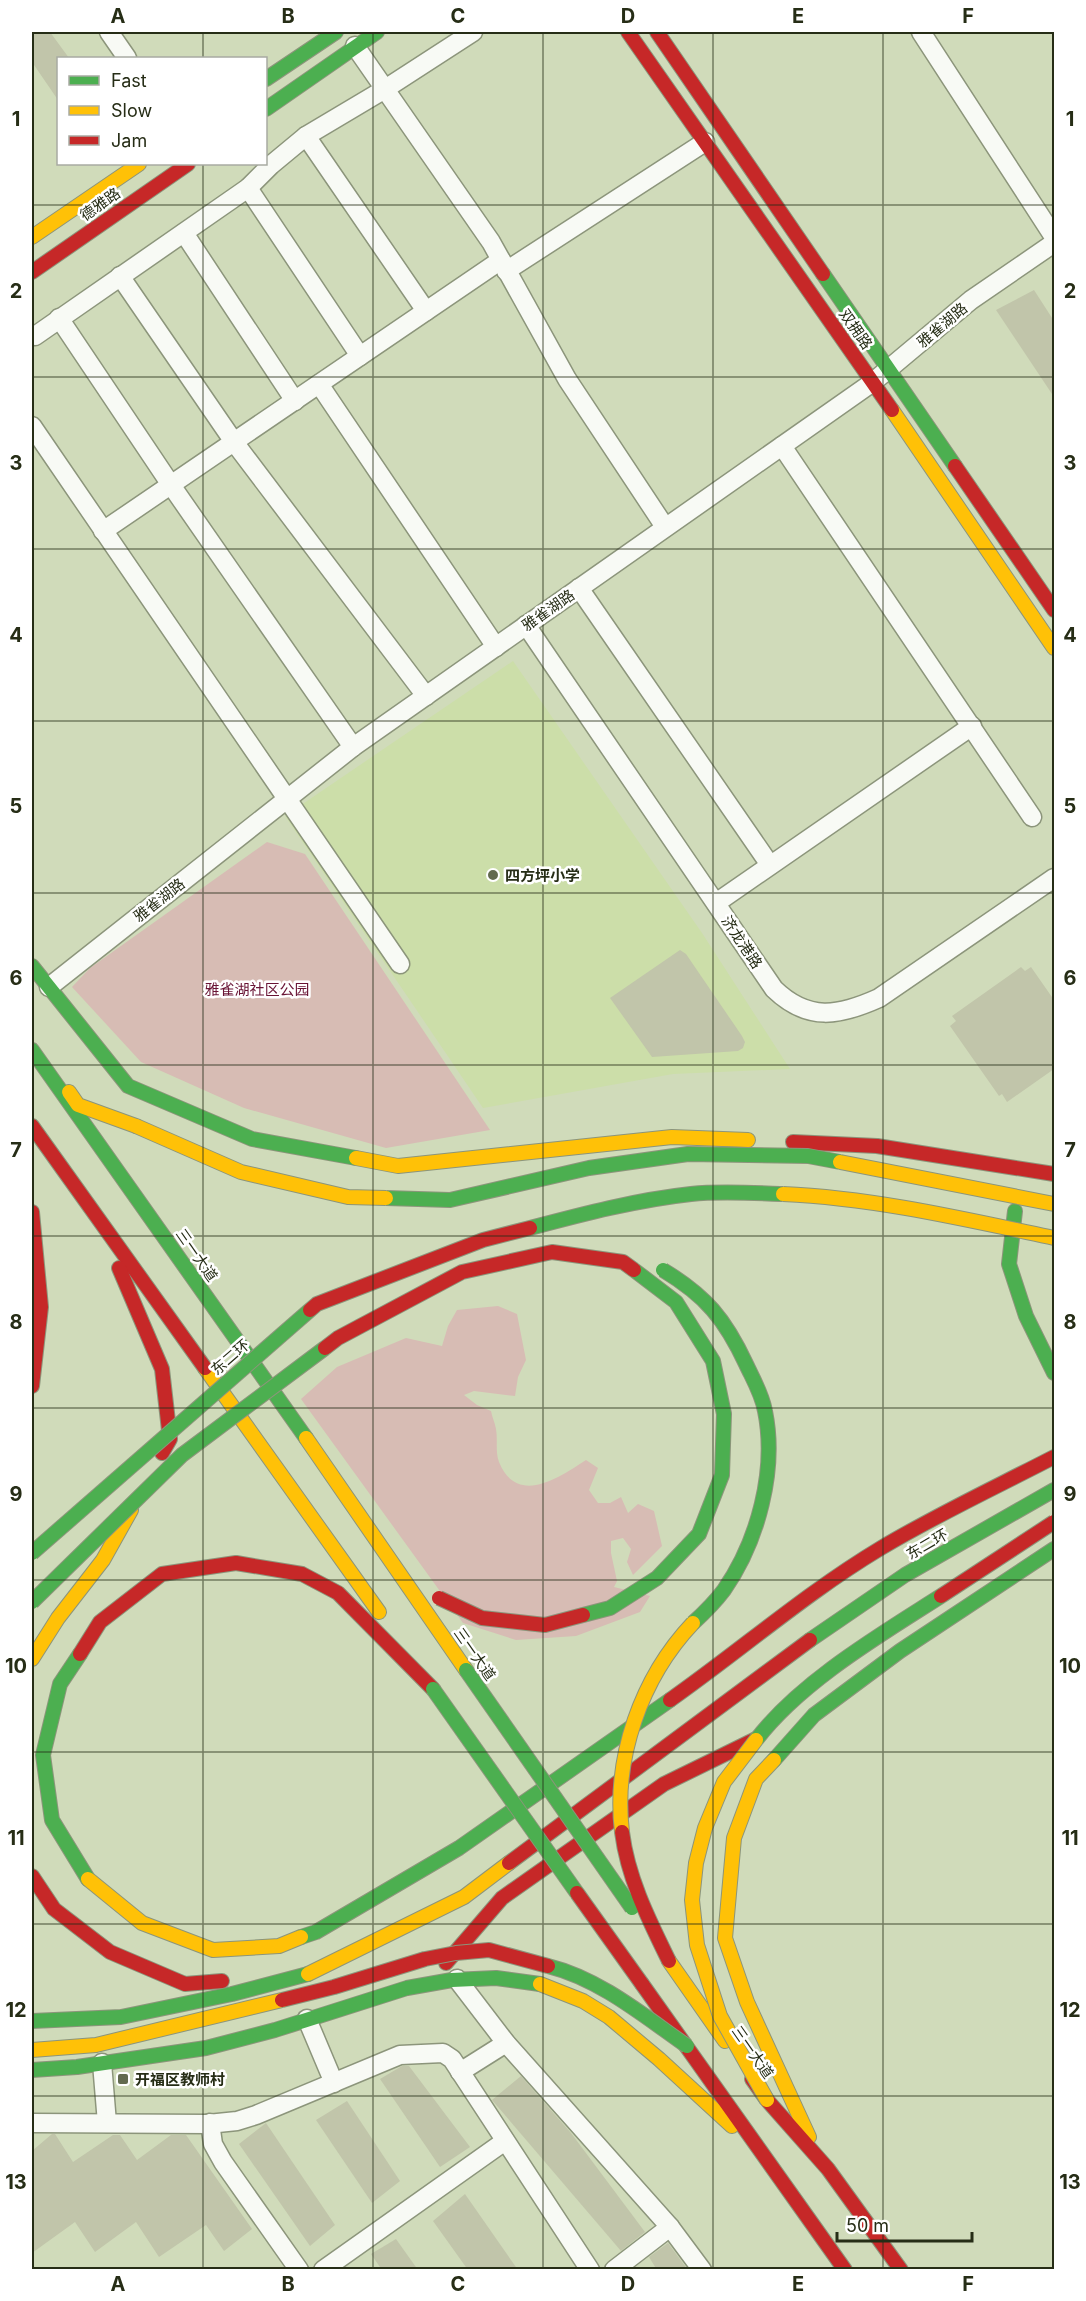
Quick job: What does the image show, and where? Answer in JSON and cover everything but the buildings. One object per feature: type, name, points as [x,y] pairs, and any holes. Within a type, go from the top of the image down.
[{"type":"main road","points":[[267,78],[336,32]]},
{"type":"main road","points":[[267,108],[377,32]]},
{"type":"main road","name":"双拥路","points":[[628,32],[873,382],[1054,648]]},
{"type":"main road","name":"双拥路","points":[[657,32],[1054,610]]},
{"type":"main road","name":"德雅路","points":[[32,237],[138,165]]},
{"type":"main road","name":"德雅路","points":[[32,272],[187,165]]},
{"type":"main road","points":[[32,966],[128,1086],[252,1139],[398,1166],[672,1137],[877,1146],[1054,1174]]},
{"type":"main road","points":[[32,1043],[78,1105],[136,1126],[241,1172],[348,1197],[450,1200],[589,1168],[688,1154],[808,1156],[1054,1204]]},
{"type":"main road","name":"三一大道","points":[[32,1050],[339,1485],[767,2100],[828,2169],[901,2270]]},
{"type":"main road","points":[[32,1126],[767,2157],[845,2270]]},
{"type":"main road","points":[[1019,1169],[1009,1264],[1026,1316],[1054,1373]]},
{"type":"main road","points":[[483,1240],[606,1208],[692,1194],[739,1192],[803,1195],[869,1202],[951,1216],[1054,1238]]},
{"type":"main road","points":[[32,1212],[41,1307],[32,1386]]},
{"type":"main road","points":[[32,1659],[58,1618],[104,1560],[171,1439],[162,1369],[97,1215]]},
{"type":"main road","points":[[483,1240],[552,1239]]},
{"type":"main road","name":"东二环","points":[[32,1553],[317,1304],[483,1240]]},
{"type":"main road","points":[[622,1249],[671,1275],[706,1303],[730,1331],[764,1409],[768,1442],[764,1489],[757,1525],[743,1558],[724,1590],[674,1645],[657,1674],[643,1699],[629,1739],[622,1769],[620,1806],[623,1838],[632,1878],[669,1961]]},
{"type":"main road","points":[[32,1602],[182,1455],[338,1338],[462,1272],[552,1252],[623,1262],[676,1302],[713,1361],[724,1414],[722,1475],[699,1534],[657,1578],[610,1608],[545,1625],[482,1618],[435,1593]]},
{"type":"main road","points":[[433,1689],[338,1593],[302,1574],[236,1563],[162,1574],[100,1622],[60,1683],[43,1755],[52,1821],[89,1880],[142,1923],[213,1950],[279,1946],[316,1932],[459,1848],[719,1666],[796,1604],[881,1548],[1054,1457]]},
{"type":"main road","points":[[339,1485],[408,1563]]},
{"type":"main road","name":"东二环","points":[[310,1973],[464,1898],[820,1633],[905,1575],[1054,1490]]},
{"type":"main road","points":[[767,2100],[720,2016],[697,1945],[692,1900],[696,1863],[705,1828],[724,1782],[763,1731],[786,1706],[819,1679],[907,1618],[1054,1522]]},
{"type":"main road","points":[[828,2169],[803,2127],[747,2002],[725,1938],[734,1838],[756,1779],[814,1715],[900,1651],[1017,1572],[1054,1550]]},
{"type":"main road","points":[[428,1983],[502,1898],[664,1784],[790,1722],[814,1715]]},
{"type":"main road","points":[[32,1876],[54,1909],[110,1952],[185,1984],[310,1973]]},
{"type":"main road","points":[[32,2050],[96,2045],[334,1987],[425,1959],[489,1950],[565,1970],[611,1994],[687,2046]]},
{"type":"main road","points":[[32,2021],[121,2017],[232,1994],[310,1973]]},
{"type":"main road","points":[[32,2070],[102,2064],[184,2053],[234,2042],[428,1983],[507,1977],[550,1987],[583,2000],[615,2021],[767,2157]]},
{"type":"street","points":[[109,32],[127,57]]},
{"type":"street","points":[[35,336],[248,188],[306,136],[385,89],[473,32]]},
{"type":"street","points":[[921,32],[1054,237]]},
{"type":"street","points":[[355,46],[504,265],[567,379],[665,527]]},
{"type":"street","points":[[306,136],[426,311]]},
{"type":"street","points":[[103,531],[426,311],[705,142]]},
{"type":"street","points":[[248,188],[360,356]]},
{"type":"street","points":[[184,233],[295,400]]},
{"type":"street","name":"雅雀湖路","points":[[49,987],[353,747],[873,382],[971,300],[1054,243]]},
{"type":"street","points":[[120,276],[234,442],[426,696]]},
{"type":"street","points":[[59,318],[171,485],[353,747]]},
{"type":"street","points":[[319,384],[496,647]]},
{"type":"street","points":[[32,426],[400,964]]},
{"type":"street","points":[[782,446],[1032,816]]},
{"type":"street","points":[[579,588],[770,865]]},
{"type":"street","name":"济龙港路","points":[[526,625],[774,989],[797,1007],[830,1014],[854,1009],[879,998],[1054,878]]},
{"type":"street","points":[[716,903],[972,726]]},
{"type":"street","points":[[457,1979],[506,2043],[670,2227],[702,2270]]},
{"type":"street","points":[[307,2019],[334,2083]]},
{"type":"street","points":[[460,2072],[506,2043]]},
{"type":"street","points":[[32,2123],[237,2121],[400,2055],[443,2053],[452,2059],[590,2270]]},
{"type":"street","points":[[102,2064],[107,2123]]},
{"type":"street","points":[[210,2123],[213,2145],[223,2162],[299,2270]]},
{"type":"street","points":[[323,2270],[505,2141]]},
{"type":"street","points":[[614,2270],[670,2227]]},
{"type":"shaded area","name":"四方坪小学","points":[[513,661],[702,933],[790,1069],[673,1074],[483,1108],[285,816]]},
{"type":"green space","name":"雅雀湖社区公园","points":[[267,842],[305,854],[490,1130],[386,1148],[244,1108],[141,1062],[72,987],[90,968]]},
{"type":"green space","points":[[498,1306],[517,1314],[526,1360],[518,1377],[515,1396],[474,1391],[464,1395],[477,1405],[491,1411],[496,1429],[498,1458],[507,1476],[517,1483],[528,1486],[540,1484],[564,1474],[586,1460],[598,1468],[589,1490],[598,1503],[610,1503],[621,1497],[628,1513],[638,1504],[654,1511],[662,1546],[633,1575],[627,1562],[631,1549],[623,1538],[611,1541],[617,1581],[614,1587],[650,1596],[640,1612],[576,1636],[516,1640],[463,1623],[301,1399],[337,1367],[406,1338],[442,1346],[448,1326],[457,1310]]},
{"type":"traffic: fast","points":[[267,78],[336,32]]},
{"type":"traffic: fast","points":[[267,108],[377,32]]},
{"type":"traffic: fast","points":[[823,274],[955,466]]},
{"type":"traffic: fast","points":[[32,966],[128,1086],[252,1139],[356,1158]]},
{"type":"traffic: fast","points":[[32,1050],[306,1438]]},
{"type":"traffic: fast","points":[[386,1198],[450,1200],[589,1168],[688,1154],[808,1156],[840,1162]]},
{"type":"traffic: fast","points":[[530,1228],[610,1208],[691,1194],[737,1192],[783,1194]]},
{"type":"traffic: fast","points":[[1015,1211],[1009,1264],[1026,1316],[1054,1373]]},
{"type":"traffic: fast","points":[[583,1615],[610,1608],[657,1578],[699,1534],[722,1475],[724,1414],[713,1361],[676,1302],[634,1270]]},
{"type":"traffic: fast","points":[[663,1270],[703,1299],[722,1321],[760,1393],[768,1434],[766,1481],[762,1504],[746,1550],[724,1590],[693,1623]]},
{"type":"traffic: fast","points":[[32,1553],[310,1310]]},
{"type":"traffic: fast","points":[[32,1602],[182,1455],[325,1348]]},
{"type":"traffic: fast","points":[[810,1640],[905,1575],[1054,1490]]},
{"type":"traffic: fast","points":[[774,1760],[814,1715],[900,1651],[1054,1549]]},
{"type":"traffic: fast","points":[[756,1740],[774,1719],[818,1679],[867,1643],[941,1596]]},
{"type":"traffic: fast","points":[[80,1654],[60,1684],[43,1755],[52,1820],[88,1879]]},
{"type":"traffic: fast","points":[[466,1670],[632,1908]]},
{"type":"traffic: fast","points":[[433,1689],[577,1893]]},
{"type":"traffic: fast","points":[[301,1937],[316,1932],[459,1848],[670,1700]]},
{"type":"traffic: fast","points":[[548,1966],[603,1989],[687,2046]]},
{"type":"traffic: fast","points":[[32,2021],[121,2017],[232,1994],[308,1974]]},
{"type":"traffic: fast","points":[[32,2070],[77,2067],[206,2048],[275,2030],[407,1988],[452,1980],[496,1978],[540,1984]]},
{"type":"traffic: slow","points":[[32,237],[138,165]]},
{"type":"traffic: slow","points":[[892,410],[1054,648]]},
{"type":"traffic: slow","points":[[69,1092],[78,1105],[136,1126]]},
{"type":"traffic: slow","points":[[136,1126],[241,1172],[348,1197],[386,1198]]},
{"type":"traffic: slow","points":[[356,1158],[398,1166],[672,1137],[748,1140]]},
{"type":"traffic: slow","points":[[840,1162],[1054,1204]]},
{"type":"traffic: slow","points":[[783,1194],[885,1205],[1054,1238]]},
{"type":"traffic: slow","points":[[205,1368],[379,1612]]},
{"type":"traffic: slow","points":[[306,1438],[466,1670]]},
{"type":"traffic: slow","points":[[32,1659],[58,1618],[103,1560],[131,1510]]},
{"type":"traffic: slow","points":[[622,1832],[620,1804],[622,1776],[635,1720],[645,1694],[659,1668],[693,1623]]},
{"type":"traffic: slow","points":[[756,1740],[724,1782],[705,1828],[696,1863],[692,1900],[697,1945],[720,2016],[767,2100]]},
{"type":"traffic: slow","points":[[774,1760],[756,1779],[734,1838],[725,1938],[747,2002],[809,2137]]},
{"type":"traffic: slow","points":[[308,1974],[464,1897],[509,1863]]},
{"type":"traffic: slow","points":[[88,1879],[142,1923],[213,1950],[279,1946],[301,1937]]},
{"type":"traffic: slow","points":[[669,1961],[725,2041]]},
{"type":"traffic: slow","points":[[540,1984],[583,2001],[609,2017],[732,2126]]},
{"type":"traffic: slow","points":[[32,2050],[96,2045],[282,2000]]},
{"type":"traffic: jam","points":[[628,32],[892,410]]},
{"type":"traffic: jam","points":[[657,32],[823,274]]},
{"type":"traffic: jam","points":[[32,272],[187,165]]},
{"type":"traffic: jam","points":[[955,466],[1054,610]]},
{"type":"traffic: jam","points":[[32,1126],[205,1368]]},
{"type":"traffic: jam","points":[[793,1142],[877,1146],[1054,1174]]},
{"type":"traffic: jam","points":[[32,1212],[41,1307],[32,1386]]},
{"type":"traffic: jam","points":[[310,1310],[317,1304],[483,1240],[530,1228]]},
{"type":"traffic: jam","points":[[325,1348],[338,1338],[462,1272],[552,1252],[623,1262],[634,1270]]},
{"type":"traffic: jam","points":[[119,1268],[162,1369],[170,1439],[162,1453]]},
{"type":"traffic: jam","points":[[670,1700],[853,1565],[923,1524],[1054,1457]]},
{"type":"traffic: jam","points":[[941,1596],[1054,1522]]},
{"type":"traffic: jam","points":[[80,1654],[100,1622],[162,1574],[236,1563],[302,1574],[338,1593],[433,1689]]},
{"type":"traffic: jam","points":[[439,1598],[482,1618],[545,1625],[583,1615]]},
{"type":"traffic: jam","points":[[509,1863],[810,1640]]},
{"type":"traffic: jam","points":[[446,1963],[502,1898],[664,1784],[756,1739]]},
{"type":"traffic: jam","points":[[622,1832],[634,1883],[669,1961]]},
{"type":"traffic: jam","points":[[32,1876],[54,1909],[110,1952],[185,1984],[222,1981]]},
{"type":"traffic: jam","points":[[577,1893],[642,1984]]},
{"type":"traffic: jam","points":[[282,2000],[334,1987],[425,1959],[456,1953],[489,1950],[548,1966]]},
{"type":"traffic: jam","points":[[642,1984],[845,2270]]},
{"type":"traffic: jam","points":[[752,2079],[767,2100],[828,2169],[901,2270]]},
{"type":"place","name":"四方坪小学","points":[[493,875]]},
{"type":"place","name":"开福区教师村","points":[[123,2079]]}]
